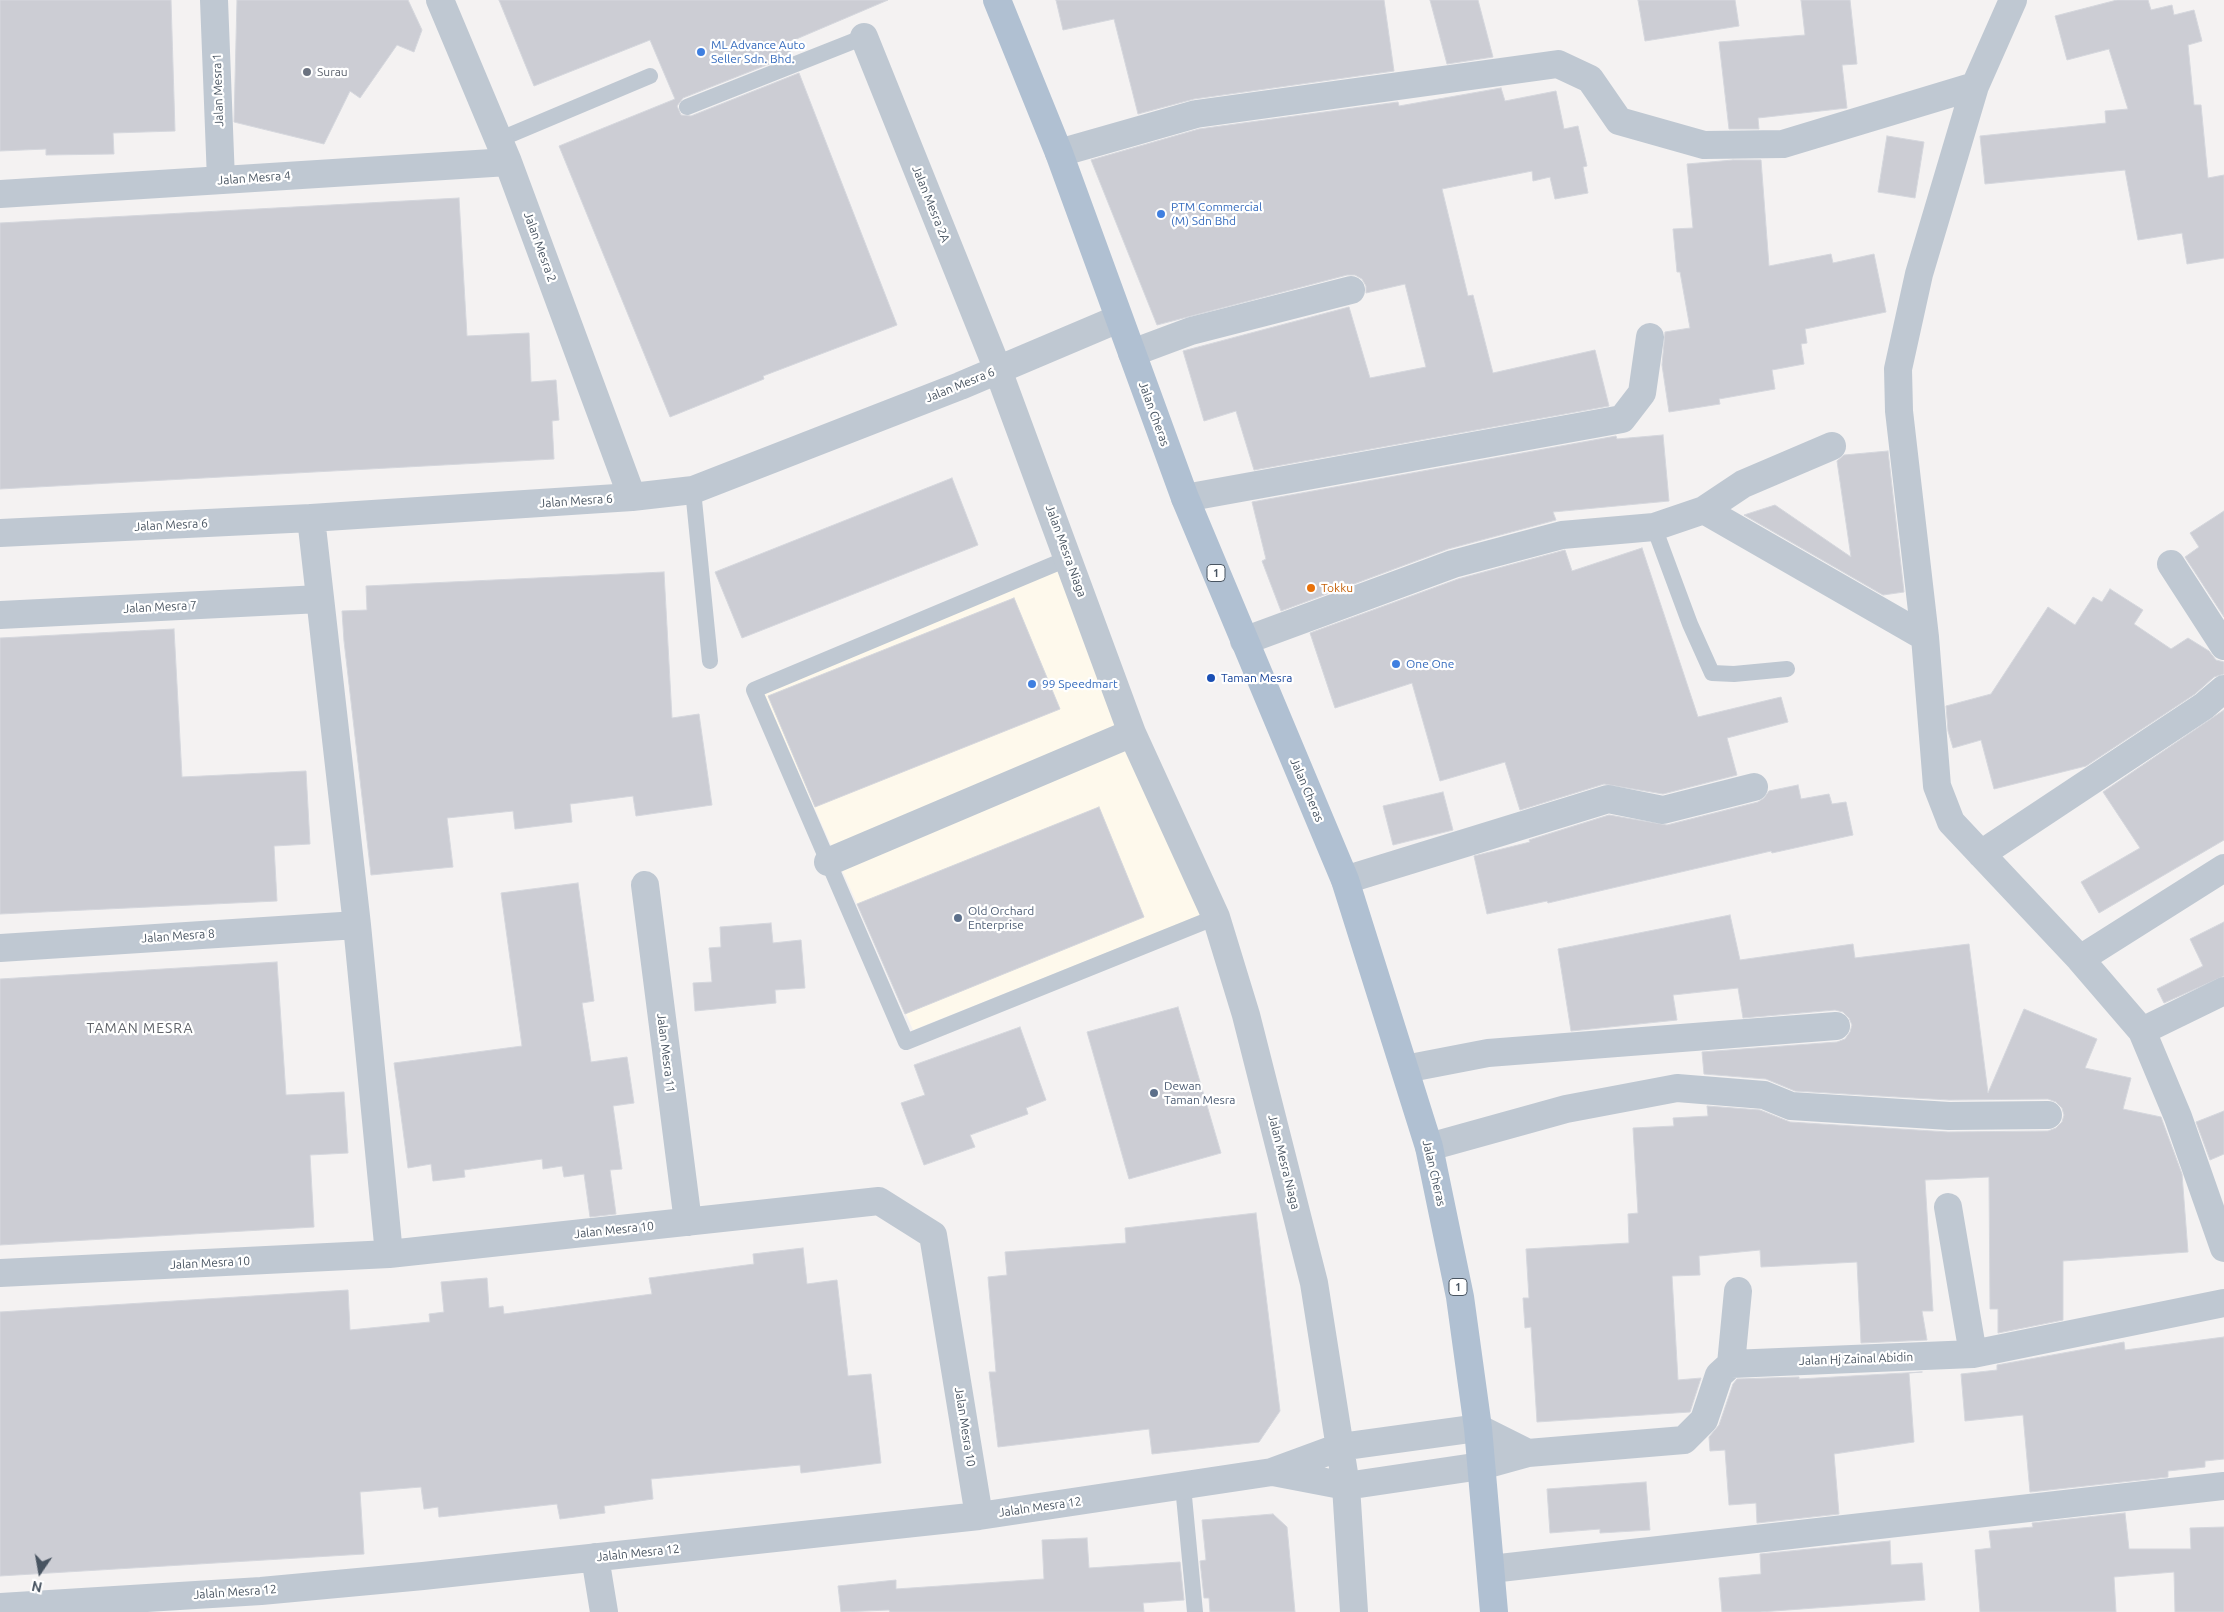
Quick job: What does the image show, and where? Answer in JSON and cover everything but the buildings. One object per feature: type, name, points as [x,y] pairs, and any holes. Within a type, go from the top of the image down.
[{"type":"main road","name":"Jalan Cheras","points":[[997,0],[1058,153],[1185,498],[1345,880],[1405,1069],[1429,1147],[1460,1297],[1478,1428],[1494,1612]]},
{"type":"street","name":"Jalan Mesra 1","points":[[214,0],[221,180]]},
{"type":"street","name":"Jalan Mesra 2","points":[[440,0],[503,151],[632,497]]},
{"type":"street","points":[[2013,0],[1975,86],[1919,274],[1898,370],[1898,411],[1925,637],[1937,786],[1951,822],[2080,959],[2142,1032],[2178,1117],[2224,1248]]},
{"type":"street","name":"Jalan Mesra 2A","points":[[864,37],[998,370]]},
{"type":"street","points":[[1058,153],[1196,114],[1558,64],[1590,79],[1619,121],[1704,145],[1783,144],[1975,86]]},
{"type":"street","name":"Jalan Mesra 4","points":[[0,194],[221,180],[503,151]]},
{"type":"street","points":[[1132,353],[1191,331],[1351,290]]},
{"type":"street","name":"Jalan Mesra 6","points":[[0,533],[312,518],[632,497],[693,490],[998,370],[1118,319]]},
{"type":"street","points":[[1185,498],[1622,419],[1642,393],[1650,337]]},
{"type":"street","name":"Jalan Mesra Niaga","points":[[998,370],[1069,558],[1132,733],[1216,917],[1246,1015],[1314,1283],[1346,1486],[1354,1612]]},
{"type":"street","points":[[1244,641],[1453,564],[1562,535],[1654,527],[1704,510],[1743,484],[1832,446]]},
{"type":"street","points":[[1704,510],[1925,637]]},
{"type":"street","points":[[312,518],[357,925],[389,1254]]},
{"type":"street","points":[[2171,564],[2224,646]]},
{"type":"street","name":"Jalan Mesra 7","points":[[0,614],[320,599]]},
{"type":"street","points":[[1981,854],[2204,706],[2224,689]]},
{"type":"street","points":[[828,862],[1132,733]]},
{"type":"street","points":[[1345,880],[1608,799],[1663,810],[1754,787]]},
{"type":"street","points":[[2080,959],[2224,868]]},
{"type":"street","name":"Jalan Mesra 11","points":[[645,885],[688,1222]]},
{"type":"street","name":"Jalan Mesra 8","points":[[0,948],[357,925]]},
{"type":"street","points":[[2142,1032],[2224,991]]},
{"type":"street","points":[[1405,1069],[1488,1053],[1836,1026]]},
{"type":"street","points":[[1429,1147],[1566,1109],[1677,1088],[1764,1095],[1791,1106],[1949,1116],[2048,1115]]},
{"type":"street","name":"Jalan Mesra 10","points":[[0,1273],[389,1254],[879,1201],[933,1235],[979,1516]]},
{"type":"street","points":[[1948,1207],[1974,1354]]},
{"type":"street","points":[[1272,1472],[1346,1486],[1482,1466],[1528,1452],[1684,1440],[1704,1420],[1719,1375],[1731,1364],[1738,1291]]},
{"type":"street","name":"Jalan Hj Zainal Abidin","points":[[1731,1364],[1974,1354],[2224,1303]]},
{"type":"street","points":[[1272,1472],[1340,1446],[1478,1428],[1528,1452]]},
{"type":"street","name":"Jalaln Mesra 12","points":[[0,1607],[262,1601],[595,1557],[979,1516],[1272,1472]]},
{"type":"street","points":[[1491,1569],[2224,1486]]},
{"type":"street","points":[[595,1557],[604,1612]]},
{"type":"lane","points":[[687,107],[864,37]]},
{"type":"lane","points":[[503,151],[650,76]]},
{"type":"lane","points":[[693,490],[710,661]]},
{"type":"lane","points":[[1654,527],[1690,624],[1712,674],[1787,669]]},
{"type":"lane","points":[[1069,558],[754,690],[906,1042],[1216,917]]},
{"type":"lane","points":[[1183,1486],[1195,1612]]},
{"type":"shaded area","points":[[1059,570],[1201,915],[913,1030],[764,694]]},
{"type":"place","name":"ML Advance Auto Seller Sdn. Bhd.","points":[[701,52]]},
{"type":"place","name":"Surau","points":[[307,72]]},
{"type":"place","name":"PTM Commercial (M) Sdn Bhd","points":[[1161,214]]},
{"type":"place","name":"Tokku","points":[[1311,588]]},
{"type":"place","name":"One One","points":[[1396,664]]},
{"type":"place","name":"Taman Mesra","points":[[1211,678]]},
{"type":"place","name":"99 Speedmart","points":[[1032,684]]},
{"type":"place","name":"Old Orchard Enterprise","points":[[958,918]]},
{"type":"place","name":"Dewan Taman Mesra","points":[[1154,1093]]},
{"type":"district","name":"TAMAN MESRA","points":[[140,1028]]}]
